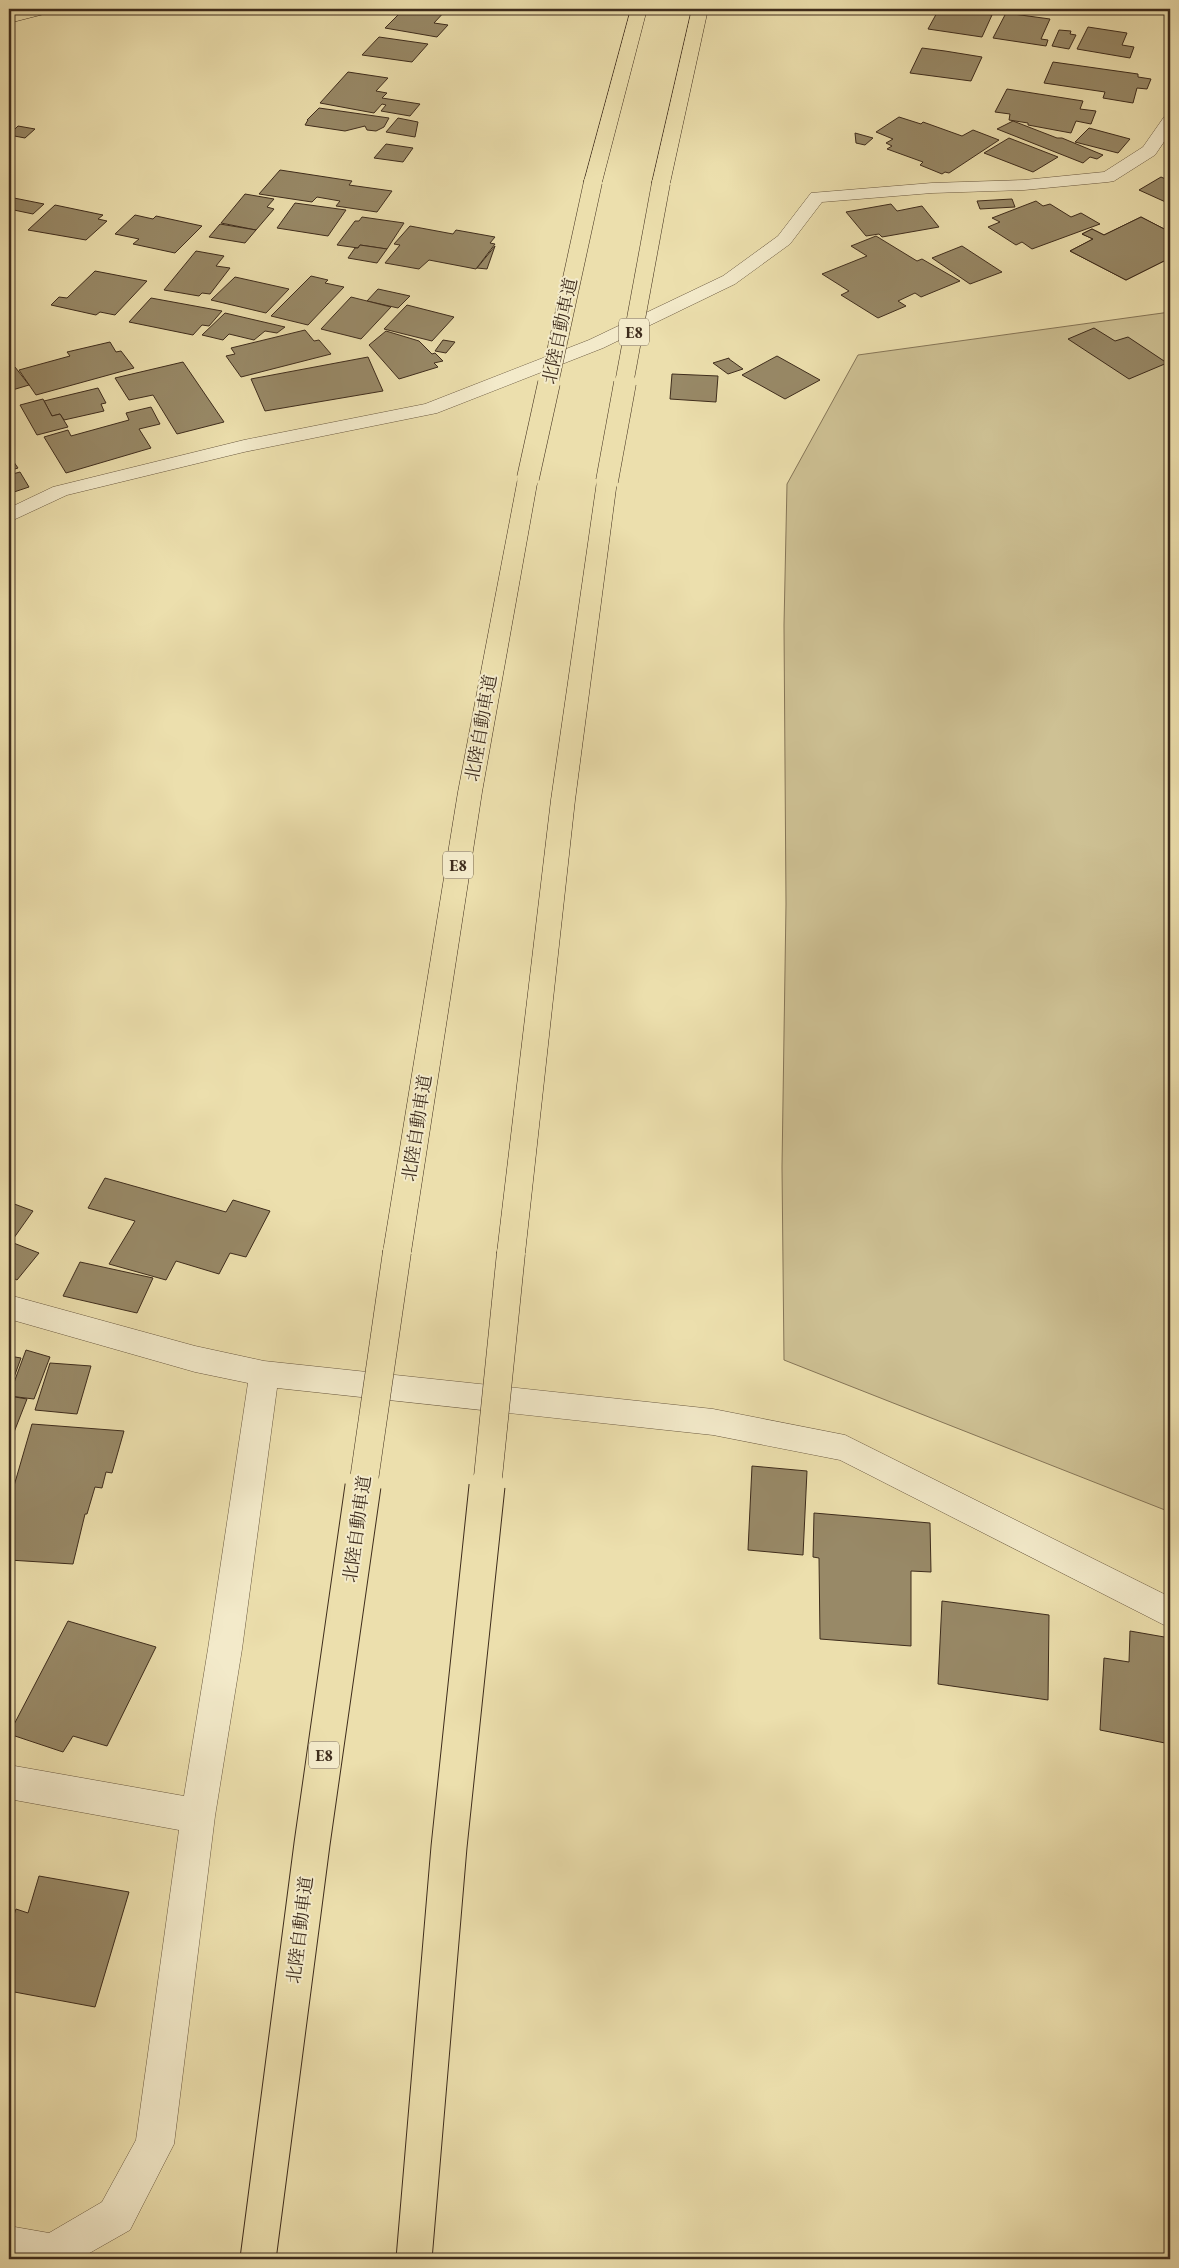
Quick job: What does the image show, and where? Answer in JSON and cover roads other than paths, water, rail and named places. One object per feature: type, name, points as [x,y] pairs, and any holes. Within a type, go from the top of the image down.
[{"type":"highway","points":[[9,18],[47,9]]},
{"type":"highway","name":"北陸自動車道","points":[[258,2259],[312,1844],[397,1252],[470,792],[528,478],[593,182],[639,9]]},
{"type":"highway","name":"E8","points":[[414,2259],[450,1847],[511,1253],[563,800],[607,481],[661,183],[700,9]]},
{"type":"street","points":[[9,516],[60,491],[244,446],[430,409],[586,348],[729,280],[784,240],[818,197],[932,188],[1024,185],[1108,177],[1149,151],[1170,121]]},
{"type":"street","points":[[9,1307],[195,1359],[264,1374],[713,1422],[845,1448],[1170,1613]]},
{"type":"street","points":[[9,2246],[52,2253],[116,2216],[155,2144],[198,1816],[226,1639],[264,1374]]},
{"type":"street","points":[[9,1782],[198,1816]]}]
